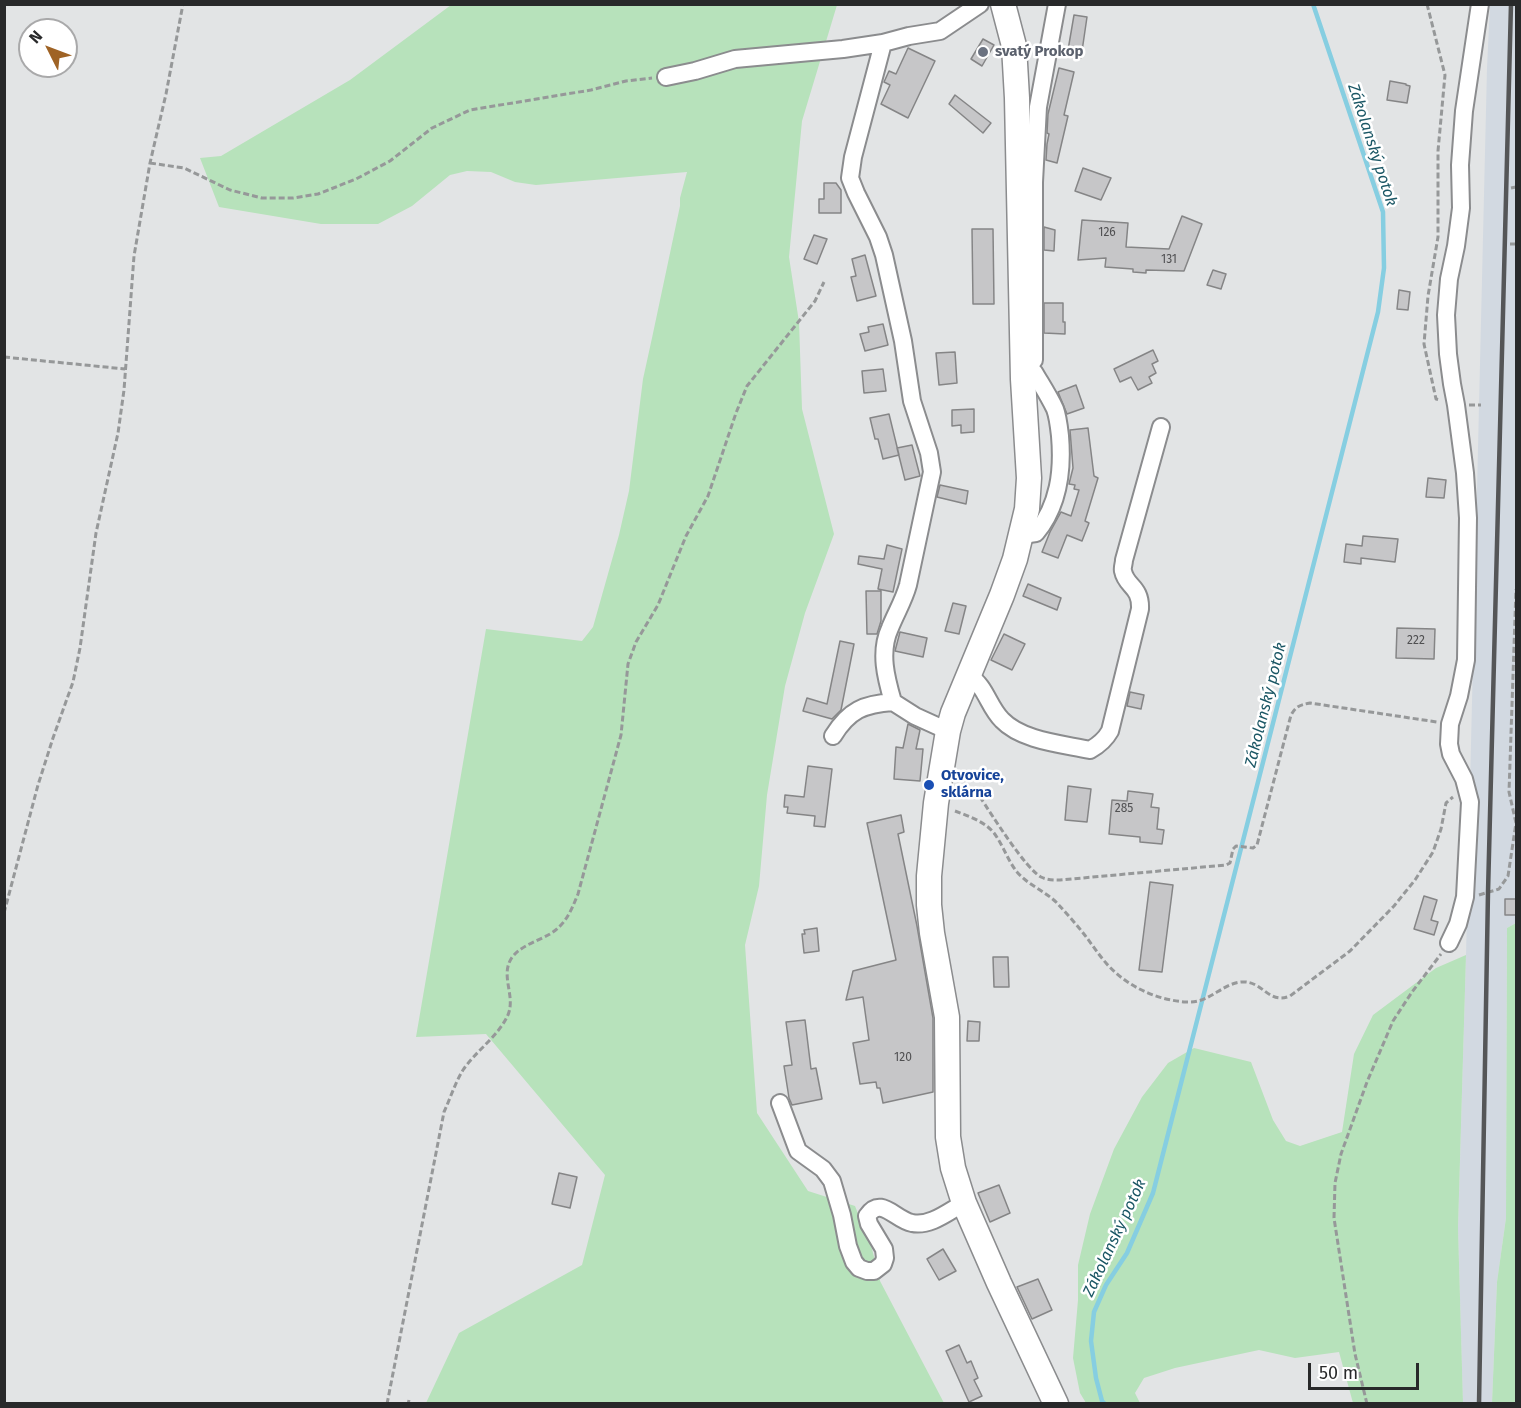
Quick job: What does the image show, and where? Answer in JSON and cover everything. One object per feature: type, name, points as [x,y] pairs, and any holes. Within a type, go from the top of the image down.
[{"type":"main road","points":[[1003,4],[1014,46],[1029,375],[1027,509],[1015,559],[953,713],[948,731],[936,803],[929,876],[930,905],[932,933],[947,1017],[948,1137],[953,1168],[964,1203],[1056,1404]]},
{"type":"street","points":[[666,77],[735,59],[843,49],[940,31],[980,4]]},
{"type":"street","points":[[1022,535],[1036,533],[1046,521],[1055,500],[1061,474],[1059,429],[1055,410],[1029,375],[1038,107],[1057,4]]},
{"type":"street","points":[[1449,943],[1458,924],[1465,897],[1470,802],[1468,790],[1451,754],[1449,744],[1450,724],[1466,660],[1468,518],[1465,473],[1448,354],[1446,315],[1449,279],[1461,208],[1460,165],[1464,111],[1480,4]]},
{"type":"street","points":[[883,43],[853,158],[850,178],[884,255],[903,341],[912,401],[929,453],[932,472],[904,600],[885,641],[883,656],[893,702]]},
{"type":"street","points":[[969,676],[981,686],[1002,721],[1018,732],[1034,738],[1090,750],[1105,739],[1110,731],[1140,609],[1137,592],[1123,571],[1124,560],[1161,428]]},
{"type":"street","points":[[833,736],[847,718],[859,709],[874,703],[893,702],[915,716],[948,731]]},
{"type":"street","points":[[780,1103],[798,1151],[823,1169],[832,1181],[848,1245],[854,1263],[859,1268],[874,1271],[883,1264],[885,1258],[884,1249],[869,1224],[867,1216],[873,1208],[886,1209],[914,1224],[925,1224],[964,1203]]},
{"type":"path","points":[[4,913],[38,785],[73,682],[80,648],[96,533],[118,433],[134,256],[150,163],[183,4]]},
{"type":"path","points":[[1427,4],[1445,75],[1438,151],[1438,237],[1428,296],[1424,344],[1436,399],[1456,405]]},
{"type":"path","points":[[150,163],[184,168],[230,190],[251,196],[293,198],[318,194],[356,179],[390,161],[432,128],[470,110],[591,90],[626,81],[666,77]]},
{"type":"path","points":[[1511,188],[1516,187]]},
{"type":"path","points":[[1510,244],[1516,244]]},
{"type":"path","points":[[387,1404],[444,1112],[463,1071],[508,1016],[512,1002],[507,970],[512,958],[521,949],[552,933],[569,916],[578,894],[621,735],[628,664],[636,642],[658,605],[686,536],[708,496],[747,386],[815,301],[824,282]]},
{"type":"path","points":[[4,357],[125,369]]},
{"type":"path","points":[[1465,897],[1478,896],[1499,889],[1508,876],[1516,823],[1509,792],[1516,589]]},
{"type":"path","points":[[980,797],[1024,861],[1044,879],[1060,880],[1226,865],[1230,863],[1233,849],[1236,846],[1252,848],[1257,845],[1291,715],[1295,708],[1310,704],[1450,724]]},
{"type":"path","points":[[936,803],[976,819],[993,832],[1016,870],[1023,878],[1058,904],[1114,972],[1149,994],[1168,1000],[1195,1002],[1241,982],[1252,983],[1276,998],[1283,999],[1350,951],[1394,906],[1415,880],[1433,852],[1441,829],[1446,803],[1468,790]]},
{"type":"path","points":[[1367,1404],[1355,1354],[1334,1218],[1335,1183],[1341,1154],[1367,1082],[1393,1021],[1449,943]]},
{"type":"shaded area","points":[[1516,4],[1516,923],[1507,928],[1506,1218],[1497,1282],[1492,1403],[1463,1404],[1458,1229],[1487,68],[1490,5]]},
{"type":"green space","points":[[451,5],[837,5],[802,121],[789,257],[799,322],[802,409],[834,534],[805,613],[785,686],[767,795],[759,886],[745,945],[757,1113],[808,1191],[855,1206],[872,1249],[880,1281],[944,1403],[426,1403],[459,1333],[582,1265],[605,1175],[486,1034],[416,1037],[486,629],[582,641],[593,627],[629,491],[643,379],[687,172],[536,185],[515,182],[491,172],[467,171],[450,175],[412,206],[378,224],[321,224],[219,207],[200,158],[221,156],[350,80]]},
{"type":"green space","points":[[1516,923],[1516,1403],[1492,1403],[1497,1282],[1506,1218],[1507,928]]},
{"type":"green space","points":[[1466,955],[1458,1228],[1463,1403],[1353,1403],[1339,1352],[1295,1358],[1259,1350],[1175,1368],[1144,1378],[1135,1393],[1140,1403],[1086,1403],[1080,1393],[1073,1358],[1078,1300],[1078,1265],[1090,1214],[1114,1149],[1142,1097],[1168,1063],[1194,1048],[1251,1062],[1273,1120],[1286,1141],[1300,1146],[1342,1132],[1354,1054],[1373,1015],[1436,968]]},
{"type":"building","points":[[1074,15],[1087,17],[1081,58],[1067,56]]},
{"type":"building","name":"svatý Prokop","points":[[983,39],[994,45],[982,66],[971,59]]},
{"type":"building","points":[[908,48],[935,61],[908,118],[881,104],[890,85],[884,82],[889,71],[896,74]]},
{"type":"building","points":[[1059,68],[1074,72],[1064,115],[1068,116],[1057,163],[1046,160],[1049,134],[1047,133],[1048,114]]},
{"type":"building","points":[[1390,81],[1410,86],[1407,103],[1387,100]]},
{"type":"building","points":[[955,95],[991,123],[983,133],[949,104]]},
{"type":"building","points":[[1083,168],[1111,178],[1101,200],[1075,191]]},
{"type":"building","points":[[824,183],[836,183],[841,190],[841,213],[819,213],[819,199],[824,199]]},
{"type":"building","points":[[1182,216],[1202,224],[1184,271],[1133,272],[1133,269],[1105,267],[1106,258],[1078,260],[1082,220],[1128,223],[1126,247],[1169,249]]},
{"type":"building","points":[[1044,227],[1055,230],[1054,251],[1044,250]]},
{"type":"building","points":[[972,229],[993,229],[994,304],[973,304]]},
{"type":"building","points":[[814,235],[827,239],[817,264],[804,259]]},
{"type":"building","points":[[865,255],[876,296],[857,301],[851,277],[856,276],[852,259]]},
{"type":"building","points":[[1213,270],[1226,274],[1221,289],[1207,285]]},
{"type":"building","points":[[1399,290],[1410,292],[1408,310],[1397,309]]},
{"type":"building","points":[[1044,303],[1063,303],[1065,334],[1044,333]]},
{"type":"building","points":[[883,324],[888,345],[865,351],[860,334],[869,332],[868,327]]},
{"type":"building","points":[[1153,350],[1158,361],[1152,364],[1156,373],[1149,377],[1152,383],[1138,390],[1131,377],[1120,382],[1114,369]]},
{"type":"building","points":[[955,352],[957,383],[939,385],[936,353]]},
{"type":"building","points":[[883,369],[886,391],[864,393],[862,371]]},
{"type":"building","points":[[1076,385],[1084,408],[1067,414],[1058,392]]},
{"type":"building","points":[[974,409],[974,432],[961,433],[961,425],[952,426],[952,410]]},
{"type":"building","points":[[889,414],[899,455],[883,459],[870,418]]},
{"type":"building","points":[[1088,428],[1094,476],[1098,478],[1085,521],[1089,523],[1082,541],[1067,535],[1058,558],[1042,552],[1061,512],[1071,516],[1079,490],[1074,489],[1075,485],[1069,484],[1073,468],[1070,430]]},
{"type":"building","points":[[912,445],[920,476],[905,480],[897,448]]},
{"type":"building","points":[[1428,478],[1446,480],[1444,498],[1426,497]]},
{"type":"building","points":[[940,485],[968,491],[966,504],[937,497]]},
{"type":"building","points":[[1363,536],[1398,539],[1395,562],[1361,558],[1361,564],[1344,562],[1346,544],[1362,546]]},
{"type":"building","points":[[887,545],[902,549],[893,592],[878,589],[882,569],[858,564],[859,556],[884,559]]},
{"type":"building","points":[[1028,584],[1061,598],[1057,610],[1023,596]]},
{"type":"building","points":[[866,591],[881,591],[881,621],[877,634],[867,634]]},
{"type":"building","points":[[953,603],[966,606],[959,634],[945,631]]},
{"type":"building","points":[[1397,628],[1435,629],[1434,659],[1396,658]]},
{"type":"building","points":[[900,632],[927,638],[923,657],[895,651]]},
{"type":"building","points":[[1004,634],[1025,644],[1012,670],[991,660]]},
{"type":"building","points":[[840,641],[854,644],[841,710],[832,719],[803,711],[807,698],[827,704]]},
{"type":"building","points":[[1130,692],[1144,695],[1141,709],[1127,706]]},
{"type":"building","points":[[908,724],[920,730],[916,749],[923,749],[920,781],[894,779],[896,747],[903,748]]},
{"type":"building","points":[[808,766],[832,769],[825,827],[814,826],[815,816],[787,813],[788,807],[784,807],[785,795],[804,797]]},
{"type":"building","points":[[1068,786],[1091,789],[1087,822],[1065,820]]},
{"type":"building","points":[[1128,791],[1153,794],[1151,807],[1159,808],[1157,829],[1164,830],[1162,844],[1140,842],[1140,837],[1109,834],[1112,800],[1127,801]]},
{"type":"building","points":[[901,815],[904,832],[898,834],[933,1018],[933,1092],[883,1103],[880,1088],[877,1088],[876,1082],[860,1084],[853,1043],[869,1040],[863,997],[846,1000],[853,971],[896,960],[867,823]]},
{"type":"building","points":[[1150,882],[1173,885],[1162,972],[1139,970]]},
{"type":"building","points":[[1424,896],[1437,900],[1431,920],[1438,922],[1434,935],[1414,929]]},
{"type":"building","points":[[1505,899],[1516,899],[1516,915],[1505,915]]},
{"type":"building","points":[[817,928],[819,951],[804,953],[802,934],[805,934],[804,930]]},
{"type":"building","points":[[993,957],[1008,957],[1009,987],[994,987]]},
{"type":"building","points":[[805,1020],[811,1069],[816,1068],[822,1099],[792,1105],[784,1066],[792,1065],[786,1022]]},
{"type":"building","points":[[968,1021],[980,1022],[979,1041],[967,1041]]},
{"type":"building","points":[[559,1173],[577,1177],[570,1208],[552,1204]]},
{"type":"building","points":[[999,1185],[1010,1213],[990,1222],[978,1193]]},
{"type":"building","points":[[943,1249],[956,1271],[939,1280],[927,1259]]},
{"type":"building","points":[[1038,1279],[1052,1310],[1032,1319],[1017,1287]]},
{"type":"building","points":[[959,1345],[967,1363],[971,1361],[978,1378],[974,1380],[982,1396],[969,1402],[946,1351]]},
{"type":"waterway","name":"Zákolanský potok","points":[[1105,1404],[1102,1401],[1096,1378],[1091,1341],[1094,1312],[1106,1285],[1127,1253],[1153,1193],[1378,312],[1384,268],[1383,212],[1313,4]]},
{"type":"railway","points":[[1479,1404],[1488,892],[1511,4]]},
{"type":"place","name":"svatý Prokop","points":[[983,52]]},
{"type":"place","name":"Otvovice, sklárna","points":[[929,785]]}]
